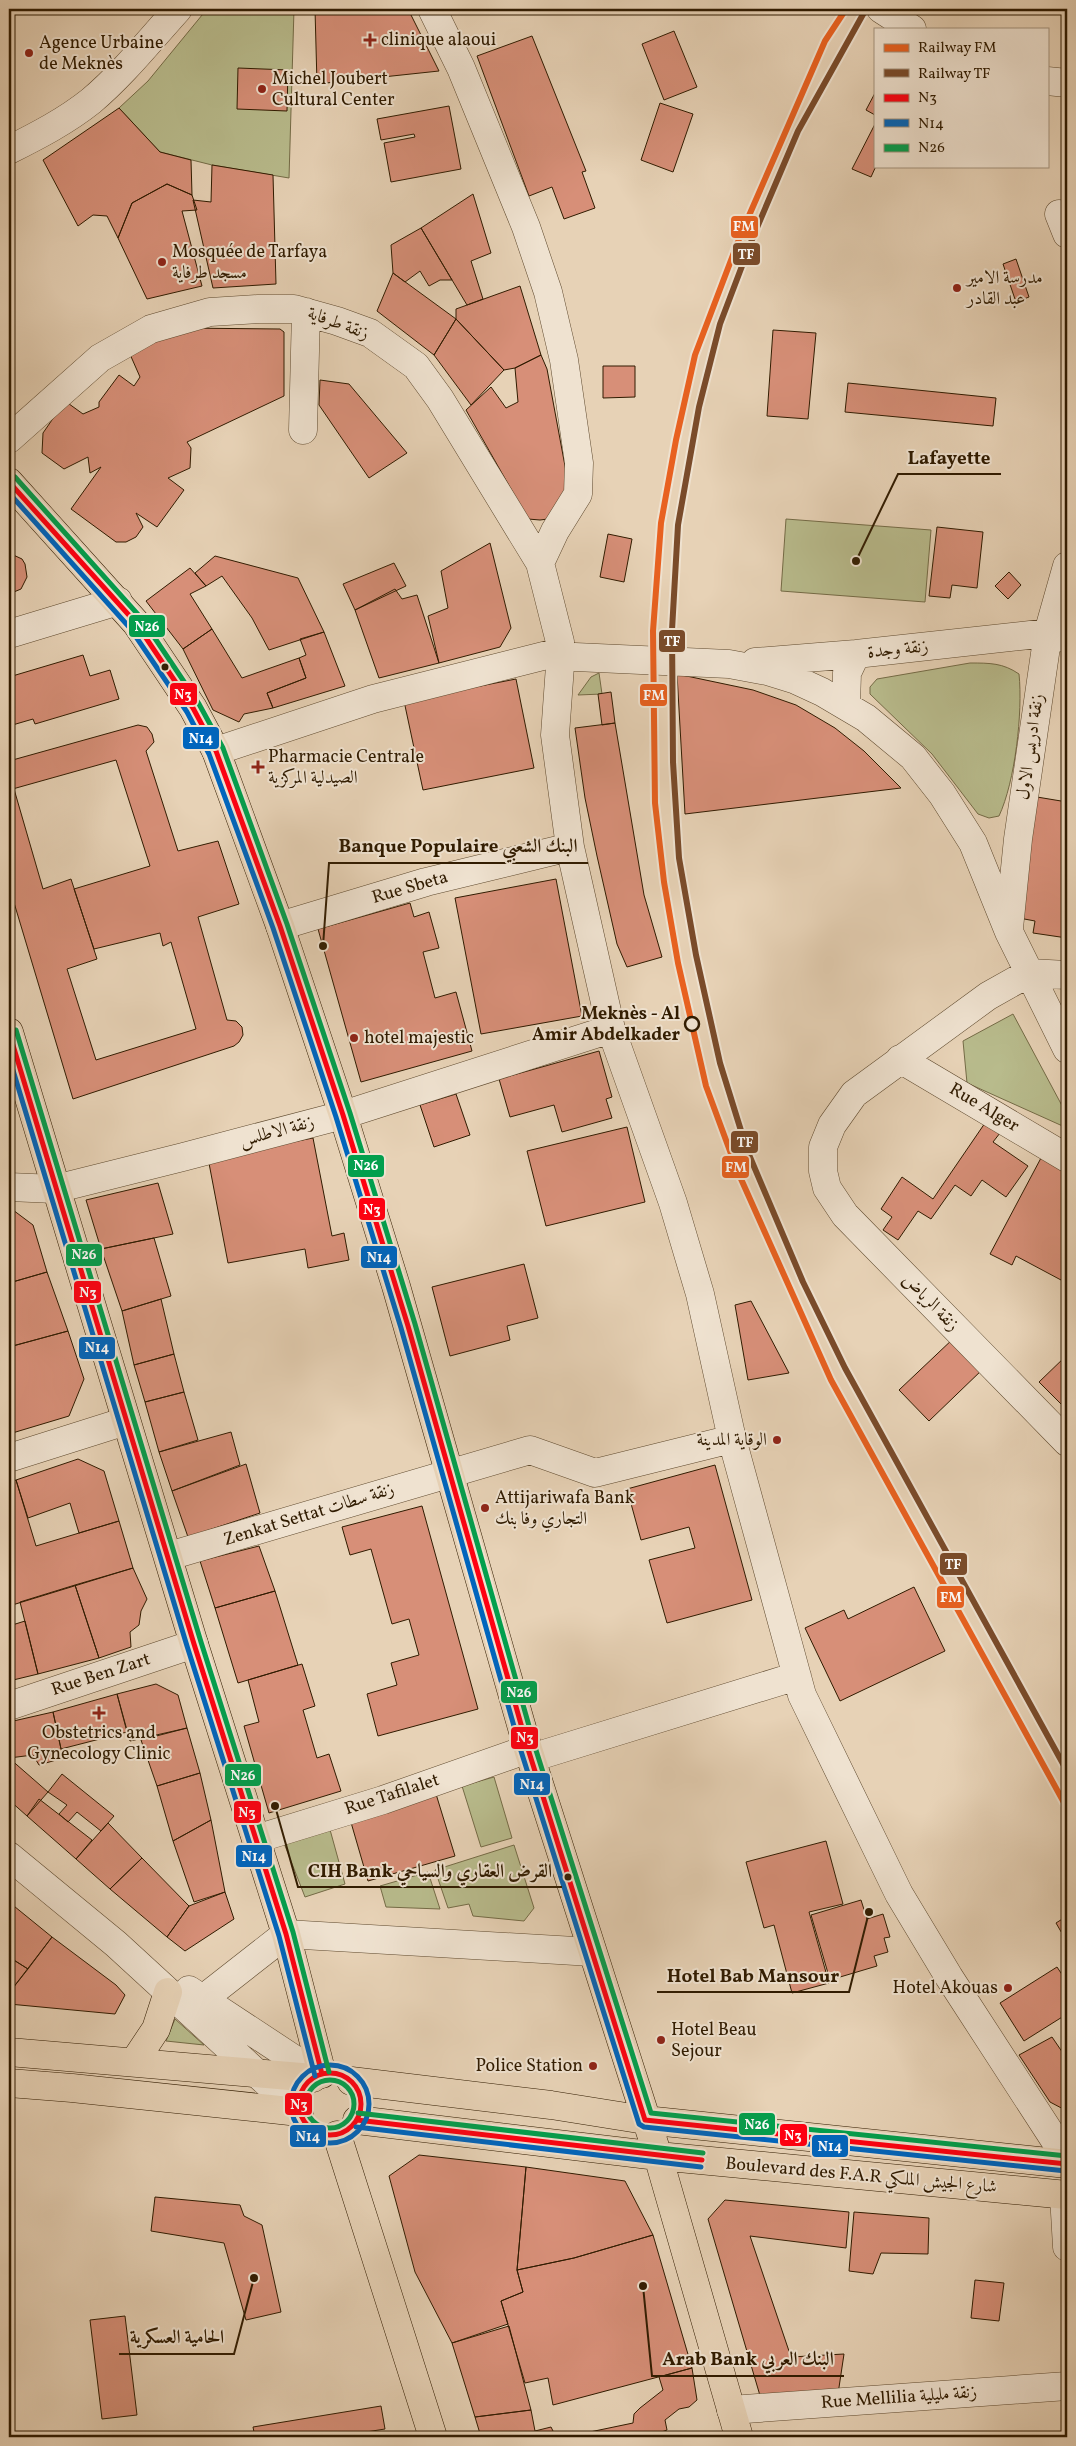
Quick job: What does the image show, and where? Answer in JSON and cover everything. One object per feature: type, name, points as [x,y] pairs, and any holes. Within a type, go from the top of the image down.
[{"type":"main road","points":[[9,482],[136,623],[162,659],[193,708],[216,751],[280,926],[343,1115],[396,1286],[529,1753],[658,2156],[739,2437]]},
{"type":"main road","points":[[9,1032],[55,1189],[169,1556],[194,1644],[286,1934],[318,2076]]},
{"type":"main road","points":[[134,2062],[156,2029],[168,1992]]},
{"type":"main road","points":[[9,2052],[318,2076],[332,2073],[351,2081],[360,2095],[361,2104],[347,2127],[327,2135],[310,2128],[299,2112],[300,2092],[318,2076]]},
{"type":"main road","name":"Boulevard des F.A.R شارع الجيش الملكي","points":[[351,2081],[550,2105],[645,2120],[1067,2164]]},
{"type":"main road","points":[[9,2083],[89,2089],[299,2112]]},
{"type":"main road","points":[[347,2127],[433,2437]]},
{"type":"main road","name":"Boulevard des F.A.R شارع الجيش الملكي","points":[[347,2127],[1066,2195]]},
{"type":"street","points":[[9,150],[62,122],[91,101],[123,70],[178,9]]},
{"type":"street","points":[[432,9],[457,60],[526,227],[548,292],[564,360],[579,463],[578,494],[555,531],[540,563]]},
{"type":"street","points":[[881,9],[910,28]]},
{"type":"street","points":[[1048,81],[1067,83]]},
{"type":"street","name":"زنقة طرفاية","points":[[9,439],[100,358],[150,329],[210,312],[258,309],[306,312],[370,333],[416,366],[461,433],[540,563],[562,655],[554,735],[570,847],[612,1029],[673,1203],[697,1285],[732,1440],[802,1695],[900,1894],[949,1977],[1067,2159]]},
{"type":"street","points":[[302,430],[306,312]]},
{"type":"street","name":"زنقة ادريس الاول","points":[[1009,932],[1018,839],[1058,636],[1067,566]]},
{"type":"street","points":[[9,634],[118,602]]},
{"type":"street","name":"زنقة وجدة","points":[[729,664],[1058,636]]},
{"type":"street","points":[[846,704],[847,673],[856,654]]},
{"type":"street","points":[[216,751],[374,699],[562,655],[729,664],[766,671],[796,680],[846,704],[866,718],[913,757],[942,794],[973,843],[1009,932],[1032,974],[1067,1049]]},
{"type":"street","points":[[973,843],[1018,839]]},
{"type":"street","name":"Rue Sbeta","points":[[280,926],[426,882],[570,847]]},
{"type":"street","points":[[900,1059],[988,996],[1032,974],[1067,975]]},
{"type":"street","name":"زنقة الاطلس","points":[[9,1187],[55,1189],[343,1115],[612,1029]]},
{"type":"street","name":"زنقة الرياض","points":[[900,1059],[854,1094],[832,1125],[823,1147],[822,1171],[827,1188],[845,1215],[1067,1442]]},
{"type":"street","name":"Rue Alger","points":[[900,1059],[1067,1158]]},
{"type":"street","points":[[9,1458],[126,1421]]},
{"type":"street","name":"Zenkat Settat زنقة سطات","points":[[169,1556],[295,1521],[449,1472],[530,1450],[595,1473],[732,1440]]},
{"type":"street","name":"Rue Ben Zart","points":[[9,1706],[194,1644]]},
{"type":"street","name":"Rue Tafilalet","points":[[256,1839],[529,1753],[797,1676]]},
{"type":"street","points":[[9,1856],[116,1944],[299,2112]]},
{"type":"street","points":[[203,1999],[286,1934],[592,1952]]},
{"type":"street","points":[[116,1944],[203,1999],[318,2076]]},
{"type":"street","points":[[1066,2195],[1067,2247]]},
{"type":"street","name":"Rue Mellilia زنقة مليلية","points":[[731,2410],[1067,2386]]},
{"type":"green space","points":[[207,9],[294,9],[289,178],[212,165],[160,152],[119,108],[148,81]]},
{"type":"green space","points":[[786,519],[931,530],[925,602],[781,591]]},
{"type":"green space","points":[[970,663],[996,664],[1019,674],[1019,727],[1013,766],[1005,802],[999,816],[989,818],[978,814],[932,754],[870,694],[870,687],[877,679]]},
{"type":"green space","points":[[599,673],[602,694],[578,695],[591,677]]},
{"type":"green space","points":[[1013,1014],[1067,1115],[1067,1128],[967,1083],[963,1041]]},
{"type":"green space","points":[[494,1777],[512,1838],[481,1847],[462,1786]]},
{"type":"green space","points":[[329,1826],[345,1884],[305,1897],[282,1838]]},
{"type":"green space","points":[[514,1845],[534,1908],[524,1921],[473,1916],[469,1904],[448,1908],[435,1870]]},
{"type":"green space","points":[[428,1872],[440,1909],[386,1907],[380,1886]]},
{"type":"green space","points":[[175,2019],[204,2045],[166,2041]]},
{"type":"building","name":"clinique alaoui","points":[[315,9],[408,9],[439,71],[317,84]]},
{"type":"building","points":[[674,31],[697,87],[664,100],[642,44]]},
{"type":"building","points":[[532,36],[586,171],[582,172],[595,208],[564,219],[552,187],[529,196],[477,56]]},
{"type":"building","name":"Michel Joubert Cultural Center","points":[[238,68],[288,70],[287,111],[237,109]]},
{"type":"building","points":[[874,95],[874,114],[866,110]]},
{"type":"building","points":[[660,103],[693,114],[673,172],[641,160]]},
{"type":"building","points":[[449,106],[461,169],[391,182],[384,143],[415,137],[414,134],[381,140],[377,119]]},
{"type":"building","points":[[119,108],[160,152],[191,160],[192,195],[167,184],[132,203],[118,238],[107,216],[93,215],[78,226],[43,160]]},
{"type":"building","points":[[874,126],[875,168],[871,177],[852,169]]},
{"type":"building","points":[[212,165],[273,175],[276,284],[213,288],[193,200],[211,202]]},
{"type":"building","name":"Mosquée de Tarfaya مسجد طرفاية","points":[[167,184],[192,195],[197,210],[182,211],[202,286],[147,299],[118,238],[132,203]]},
{"type":"building","points":[[473,194],[491,253],[471,261],[483,299],[467,305],[421,228]]},
{"type":"building","points":[[421,228],[452,280],[440,280],[429,286],[420,271],[405,282],[393,273],[391,245]]},
{"type":"building","points":[[1016,259],[1029,297],[1016,302],[1003,264]]},
{"type":"building","points":[[393,273],[456,319],[434,355],[377,311]]},
{"type":"building","points":[[520,286],[541,355],[515,368],[504,370],[456,319],[456,309]]},
{"type":"building","points":[[456,319],[504,370],[471,405],[434,355]]},
{"type":"building","points":[[179,328],[280,329],[284,332],[284,396],[187,442],[191,448],[190,468],[168,478],[184,490],[157,527],[136,513],[143,527],[136,537],[126,542],[116,542],[71,509],[101,467],[90,473],[88,457],[64,469],[42,453],[43,433],[65,401],[83,414],[99,407],[99,402],[119,375],[134,386],[140,377],[129,352]]},
{"type":"building","points":[[773,330],[816,333],[808,419],[767,416]]},
{"type":"building","points":[[541,355],[547,369],[570,493],[556,518],[540,520],[528,519],[466,410],[491,387],[506,408],[518,402],[515,368]]},
{"type":"building","points":[[603,366],[635,366],[635,397],[603,398]]},
{"type":"building","points":[[320,380],[349,384],[407,453],[369,478],[319,405]]},
{"type":"building","points":[[848,383],[996,398],[993,426],[845,412]]},
{"type":"building","points":[[937,527],[983,532],[977,588],[952,585],[950,598],[929,596]]},
{"type":"building","points":[[608,534],[632,539],[624,582],[600,577]]},
{"type":"building","points":[[490,543],[511,628],[500,647],[439,663],[428,616],[448,608],[441,571]]},
{"type":"building","points":[[9,553],[22,559],[25,564],[27,577],[21,589],[9,594]]},
{"type":"building","points":[[215,556],[298,578],[324,632],[269,650],[252,618],[222,576],[206,586],[195,573]]},
{"type":"building","points":[[394,563],[406,586],[355,610],[343,584]]},
{"type":"building","points":[[190,568],[206,586],[190,594],[212,629],[183,649],[146,601]]},
{"type":"building","points":[[1009,572],[1021,585],[1008,599],[995,586]]},
{"type":"building","points":[[395,589],[402,599],[417,595],[439,663],[379,678],[355,610]]},
{"type":"building","points":[[212,629],[242,678],[299,658],[306,678],[267,693],[273,708],[244,714],[239,722],[213,710],[183,649]]},
{"type":"building","points":[[324,632],[345,686],[273,708],[267,693],[306,678],[299,658],[306,655],[300,639]]},
{"type":"building","points":[[83,655],[90,676],[110,670],[119,699],[35,724],[33,719],[9,726],[9,677]]},
{"type":"building","points":[[677,674],[753,690],[796,705],[835,728],[864,751],[901,788],[685,814]]},
{"type":"building","points":[[1067,675],[1067,690],[1062,688]]},
{"type":"building","points":[[516,679],[534,768],[423,790],[404,701]]},
{"type":"building","points":[[611,692],[615,723],[602,725],[598,694]]},
{"type":"building","points":[[615,723],[644,895],[662,957],[627,967],[617,944],[597,856],[585,798],[575,728]]},
{"type":"building","points":[[138,725],[147,727],[152,734],[154,742],[146,751],[178,851],[218,841],[239,904],[198,917],[227,1020],[236,1021],[242,1027],[243,1035],[239,1042],[234,1046],[73,1099],[9,886],[9,761]],"holes":[[[116,760],[150,866],[74,889],[71,879],[43,889],[14,789],[9,790]],[[84,919],[94,949],[160,933],[163,946],[171,942],[196,1029],[96,1060],[67,969],[97,959]]]},
{"type":"building","points":[[1037,797],[1067,802],[1067,938],[1033,933],[1035,921],[1019,918]]},
{"type":"building","points":[[556,879],[582,1016],[481,1034],[455,898]]},
{"type":"building","points":[[410,903],[414,917],[429,912],[439,948],[423,952],[435,998],[456,992],[472,1051],[361,1082],[318,929]]},
{"type":"building","points":[[599,1051],[612,1097],[606,1099],[612,1118],[562,1132],[554,1105],[510,1117],[499,1079]]},
{"type":"building","points":[[456,1094],[470,1135],[434,1147],[420,1105]]},
{"type":"building","points":[[985,1123],[1000,1133],[993,1142],[1028,1166],[1006,1197],[982,1180],[971,1196],[955,1185],[931,1219],[918,1211],[898,1240],[883,1230],[892,1217],[881,1209],[902,1177],[933,1199]]},
{"type":"building","points":[[627,1127],[645,1202],[546,1226],[527,1151]]},
{"type":"building","points":[[313,1138],[332,1236],[344,1233],[349,1260],[308,1268],[305,1249],[228,1263],[208,1158]]},
{"type":"building","points":[[1041,1158],[1067,1171],[1067,1267],[1061,1280],[1016,1256],[1012,1265],[990,1254]]},
{"type":"building","points":[[158,1183],[173,1234],[101,1249],[86,1200]]},
{"type":"building","points":[[9,1207],[33,1225],[47,1272],[9,1283]]},
{"type":"building","points":[[154,1238],[171,1296],[122,1311],[101,1249]]},
{"type":"building","points":[[524,1264],[538,1318],[507,1326],[510,1340],[450,1356],[432,1287]]},
{"type":"building","points":[[47,1272],[68,1331],[9,1347],[9,1283]]},
{"type":"building","points":[[161,1299],[174,1354],[134,1365],[122,1311]]},
{"type":"building","points":[[751,1301],[789,1373],[748,1380],[735,1305]]},
{"type":"building","points":[[68,1331],[84,1379],[69,1416],[9,1434],[9,1347]]},
{"type":"building","points":[[955,1337],[984,1368],[929,1421],[899,1390]]},
{"type":"building","points":[[174,1354],[184,1392],[145,1402],[134,1365]]},
{"type":"building","points":[[1067,1355],[1067,1410],[1039,1382]]},
{"type":"building","points":[[184,1392],[198,1440],[159,1452],[145,1402]]},
{"type":"building","points":[[231,1432],[240,1465],[172,1491],[159,1452]]},
{"type":"building","points":[[78,1459],[104,1471],[119,1521],[79,1533],[70,1503],[28,1518],[16,1480]]},
{"type":"building","points":[[246,1464],[260,1513],[188,1537],[172,1491]]},
{"type":"building","points":[[715,1465],[752,1600],[667,1623],[649,1560],[695,1548],[689,1527],[641,1540],[627,1489]]},
{"type":"building","points":[[16,1480],[36,1546],[119,1521],[133,1568],[9,1606],[9,1483]]},
{"type":"building","points":[[422,1506],[478,1709],[378,1736],[367,1694],[397,1685],[391,1663],[419,1655],[409,1619],[392,1624],[371,1549],[350,1555],[342,1527]]},
{"type":"building","points":[[259,1546],[275,1591],[215,1608],[200,1561]]},
{"type":"building","points":[[133,1568],[147,1599],[141,1611],[139,1625],[130,1632],[131,1647],[99,1658],[75,1585]]},
{"type":"building","points":[[75,1585],[99,1658],[38,1674],[20,1602]]},
{"type":"building","points":[[914,1587],[945,1651],[840,1701],[805,1628],[844,1610],[848,1619]]},
{"type":"building","points":[[275,1591],[298,1665],[238,1683],[215,1608]]},
{"type":"building","points":[[25,1621],[38,1674],[9,1681],[9,1626]]},
{"type":"building","points":[[302,1664],[315,1706],[303,1710],[317,1758],[329,1754],[341,1791],[269,1813],[244,1726],[259,1722],[248,1680]]},
{"type":"building","points":[[156,1684],[178,1695],[187,1728],[130,1741],[117,1694]]},
{"type":"building","points":[[117,1694],[127,1732],[61,1749],[53,1712]]},
{"type":"building","points":[[53,1712],[63,1758],[39,1765],[33,1755],[9,1758],[9,1722]]},
{"type":"building","points":[[187,1728],[200,1773],[157,1786],[141,1740]]},
{"type":"building","points":[[9,1758],[48,1792],[27,1816],[9,1800]]},
{"type":"building","points":[[200,1773],[211,1820],[173,1841],[157,1786]]},
{"type":"building","points":[[62,1774],[114,1816],[101,1831],[77,1812],[68,1822],[59,1814],[67,1805],[48,1792]]},
{"type":"building","points":[[436,1794],[455,1856],[368,1881],[350,1819]]},
{"type":"building","points":[[39,1799],[92,1840],[76,1859],[27,1816]]},
{"type":"building","points":[[211,1820],[225,1892],[194,1902],[173,1841]]},
{"type":"building","points":[[108,1823],[142,1858],[110,1889],[76,1859]]},
{"type":"building","points":[[826,1841],[843,1904],[809,1912],[829,1983],[792,1993],[774,1925],[764,1928],[746,1862]]},
{"type":"building","points":[[142,1858],[189,1906],[167,1937],[110,1889]]},
{"type":"building","points":[[225,1892],[234,1919],[185,1951],[167,1937],[189,1906]]},
{"type":"building","points":[[861,1900],[867,1919],[883,1914],[890,1937],[884,1938],[888,1952],[874,1956],[877,1966],[830,1980],[811,1915]]},
{"type":"building","points":[[9,1902],[52,1937],[28,1969],[9,1957]]},
{"type":"building","points":[[1067,1916],[1067,1942],[1056,1923]]},
{"type":"building","points":[[52,1937],[116,1985],[125,1995],[115,2014],[9,2004],[9,1993]]},
{"type":"building","points":[[9,1957],[28,1969],[9,1993]]},
{"type":"building","points":[[1057,1967],[1063,1976],[1067,1973],[1067,2014],[1024,2041],[1000,2003]]},
{"type":"building","points":[[1052,2037],[1067,2059],[1067,2111],[1050,2102],[1019,2055]]},
{"type":"building","points":[[419,2155],[526,2167],[517,2270],[523,2292],[501,2301],[508,2324],[452,2343],[415,2272],[389,2176]]},
{"type":"building","points":[[526,2167],[625,2181],[653,2235],[574,2258],[517,2270]]},
{"type":"building","points":[[155,2197],[240,2205],[244,2216],[262,2225],[281,2312],[246,2320],[224,2243],[151,2231]]},
{"type":"building","points":[[725,2200],[849,2212],[846,2248],[750,2236],[791,2357],[844,2354],[838,2394],[761,2399],[708,2219]]},
{"type":"building","points":[[854,2212],[929,2218],[928,2254],[881,2253],[873,2274],[849,2271]]},
{"type":"building","points":[[653,2235],[692,2368],[553,2405],[548,2378],[525,2383],[501,2301],[523,2292],[517,2270],[574,2258]]},
{"type":"building","points":[[975,2280],[1004,2283],[999,2321],[971,2318]]},
{"type":"building","points":[[125,2316],[137,2415],[102,2419],[90,2320]]},
{"type":"building","points":[[509,2326],[531,2410],[475,2417],[452,2343]]},
{"type":"building","points":[[692,2368],[697,2400],[689,2407],[679,2409],[665,2420],[667,2430],[656,2434],[657,2437],[586,2437],[585,2433],[633,2423],[634,2414],[663,2390],[659,2377]]},
{"type":"building","points":[[381,2406],[385,2429],[334,2437],[255,2437],[253,2427]]},
{"type":"building","points":[[531,2410],[535,2431],[551,2427],[556,2437],[481,2437],[475,2417]]},
{"type":"rail line","name":"FM","points":[[846,9],[825,41],[741,234],[695,355],[676,440],[661,523],[653,631],[655,803],[664,882],[678,963],[706,1086],[737,1170],[831,1380],[1067,1808]]},
{"type":"rail line","name":"TF","points":[[866,9],[798,131],[753,237],[720,324],[699,407],[678,525],[672,630],[673,762],[679,858],[696,955],[720,1063],[747,1150],[803,1282],[845,1368],[1067,1771]]},
{"type":"transit line","name":"N26","points":[[15,477],[142,619],[199,704],[223,748],[287,924],[350,1113],[415,1324],[535,1747],[651,2113],[1067,2156]]},
{"type":"transit line","name":"N3","points":[[9,482],[136,623],[193,708],[216,751],[280,926],[343,1115],[408,1326],[528,1749],[645,2120],[1067,2164]]},
{"type":"transit line","name":"N14","points":[[9,493],[130,628],[187,712],[209,754],[273,928],[336,1117],[401,1328],[521,1751],[639,2124],[644,2127],[1066,2171]]},
{"type":"transit line","name":"N26","points":[[16,1030],[201,1642],[293,1932],[329,2072]]},
{"type":"transit line","name":"N3","points":[[9,1032],[194,1644],[286,1934],[322,2074]]},
{"type":"transit line","name":"N14","points":[[9,1057],[187,1646],[279,1936],[315,2076]]},
{"type":"transit line","name":"N14","points":[[330,2065],[345,2068],[357,2077],[366,2089],[369,2104],[366,2119],[357,2131],[345,2140],[330,2143],[315,2140],[303,2131],[294,2119],[291,2104],[294,2089],[303,2077],[315,2068],[330,2065]]},
{"type":"transit line","name":"N3","points":[[324,2073],[336,2073],[352,2082],[359,2092],[361,2104],[359,2116],[352,2126],[336,2135],[324,2135],[313,2130],[304,2121],[299,2110],[299,2098],[304,2087],[313,2078],[324,2073]]},
{"type":"transit line","name":"N26","points":[[330,2080],[339,2082],[347,2087],[352,2095],[354,2104],[352,2113],[347,2121],[339,2126],[330,2128],[321,2126],[313,2121],[308,2113],[306,2104],[308,2095],[313,2087],[321,2082],[330,2080]]},
{"type":"transit line","name":"N26","points":[[358,2113],[703,2153]]},
{"type":"transit line","name":"N3","points":[[357,2120],[702,2160]]},
{"type":"transit line","name":"N14","points":[[356,2127],[701,2167]]},
{"type":"place","name":"clinique alaoui","points":[[370,40]]},
{"type":"place","name":"Agence Urbaine de Meknès","points":[[29,53]]},
{"type":"place","name":"Michel Joubert Cultural Center","points":[[262,89]]},
{"type":"place","name":"Mosquée de Tarfaya مسجد طرفاية","points":[[162,262]]},
{"type":"place","name":"مدرسة الامير عبد القادر","points":[[957,288]]},
{"type":"place","name":"Lafayette","points":[[856,561]]},
{"type":"place","name":"Pharmacie Centrale الصيدلية المركزية","points":[[258,767]]},
{"type":"place","name":"Banque Populaire البنك الشعبي","points":[[323,946]]},
{"type":"place","name":"Meknès - Al Amir Abdelkader","points":[[692,1024]]},
{"type":"place","name":"hotel majestic","points":[[354,1038]]},
{"type":"place","name":"الوقاية المدينة","points":[[777,1440]]},
{"type":"place","name":"Attijariwafa Bank التجاري وفا بنك","points":[[485,1508]]},
{"type":"place","name":"Obstetrics and Gynecology Clinic","points":[[99,1713]]},
{"type":"place","name":"CIH Bank القرض العقاري والسياحي","points":[[275,1806]]},
{"type":"place","name":"Hotel Bab Mansour","points":[[869,1912]]},
{"type":"place","name":"Hotel Akouas","points":[[1008,1988]]},
{"type":"place","name":"Hotel Beau Sejour","points":[[661,2040]]},
{"type":"place","name":"Police Station","points":[[593,2066]]},
{"type":"place","name":"الحامية العسكرية","points":[[254,2278]]},
{"type":"place","name":"Arab Bank البنك العربي","points":[[643,2286]]}]
